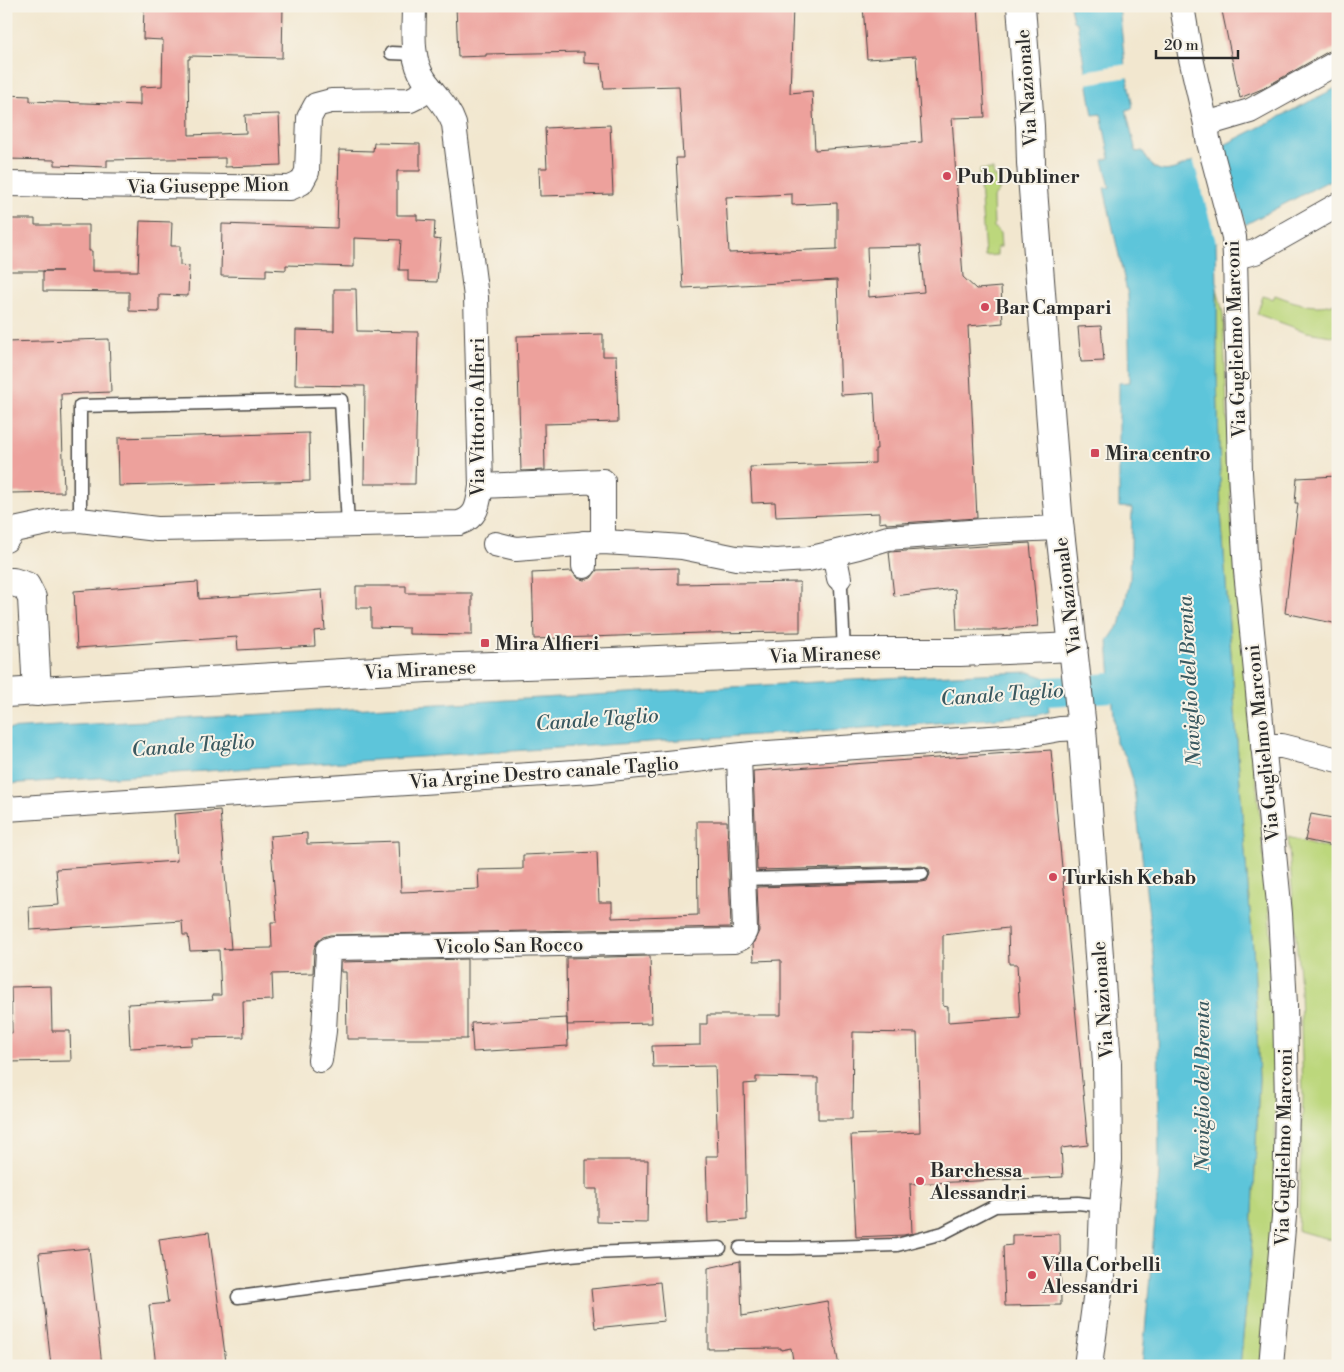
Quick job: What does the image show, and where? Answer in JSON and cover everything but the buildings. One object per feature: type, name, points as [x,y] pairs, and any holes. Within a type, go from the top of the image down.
[{"type":"main road","name":"Via Nazionale","points":[[1021,6],[1059,528],[1075,655],[1108,1063],[1108,1160],[1102,1260],[1088,1366]]},
{"type":"main road","points":[[6,582],[14,582],[26,586],[32,598],[37,692]]},
{"type":"main road","name":"Via Miranese","points":[[6,693],[427,668],[844,652],[960,652],[1075,655]]},
{"type":"street","name":"Via Vittorio Alfieri","points":[[6,540],[14,530],[56,521],[80,520],[157,529],[459,523],[468,520],[474,514],[481,486],[476,296],[456,131],[449,112],[420,72],[415,54],[414,6]]},
{"type":"street","name":"Via Guglielmo Marconi","points":[[1182,6],[1210,150],[1234,247],[1240,472],[1246,571],[1280,914],[1285,1005],[1287,1104],[1285,1205],[1271,1366]]},
{"type":"street","points":[[1206,124],[1250,111],[1338,62]]},
{"type":"street","name":"Via Giuseppe Mion","points":[[6,184],[290,188],[301,182],[307,172],[309,118],[316,105],[330,100],[410,100],[420,95],[429,86]]},
{"type":"street","points":[[1234,247],[1255,252],[1338,205]]},
{"type":"street","points":[[481,486],[603,481],[603,511],[590,550]]},
{"type":"street","points":[[495,544],[516,549],[590,550],[682,547],[736,558],[776,561],[808,559],[888,538],[983,530],[1059,528]]},
{"type":"street","points":[[834,552],[840,582]]},
{"type":"street","name":"Via Argine Destro canale Taglio","points":[[6,809],[591,771],[739,756],[1020,736],[1081,724]]},
{"type":"street","points":[[1262,746],[1282,746],[1338,760]]},
{"type":"street","name":"Vicolo San Rocco","points":[[320,1060],[324,1031],[328,950],[334,948],[734,941],[741,938],[745,931],[739,756]]},
{"type":"lane","points":[[391,53],[415,54]]},
{"type":"lane","points":[[80,520],[80,406],[341,400],[348,525]]},
{"type":"lane","points":[[840,582],[844,652]]},
{"type":"lane","points":[[743,880],[922,874]]},
{"type":"lane","points":[[740,1248],[897,1245],[943,1233],[995,1206],[1078,1203],[1104,1206]]},
{"type":"lane","points":[[238,1298],[559,1256],[720,1248]]},
{"type":"green space","points":[[993,169],[993,177],[998,177],[999,191],[993,198],[994,227],[1000,233],[1001,247],[997,247],[997,255],[985,256],[979,170]]},
{"type":"green space","points":[[1217,288],[1223,313],[1232,527],[1271,934],[1275,1007],[1276,1202],[1261,1366],[1240,1366],[1251,1256],[1259,1079],[1254,960],[1221,511],[1217,377]]},
{"type":"green space","points":[[1275,295],[1314,306],[1330,305],[1338,302],[1338,337],[1307,332],[1257,314],[1263,296],[1273,299]]},
{"type":"green space","points":[[1288,837],[1338,851],[1338,1241],[1298,1231],[1303,1097],[1300,988]]},
{"type":"water","name":"Naviglio del Brenta","points":[[1070,6],[1119,6],[1125,66],[1133,108],[1126,110],[1136,152],[1143,151],[1153,166],[1159,170],[1165,171],[1178,168],[1338,87],[1338,176],[1216,242],[1217,377],[1221,511],[1254,960],[1259,1079],[1251,1256],[1240,1366],[1142,1366],[1159,1175],[1158,991],[1133,780],[1126,757],[1116,742],[1108,641],[1121,622],[1130,580],[1132,508],[1119,507],[1119,383],[1130,382],[1128,296],[1104,188],[1110,187],[1103,160],[1110,158],[1101,114],[1093,115],[1077,23],[1073,21]]},
{"type":"water","points":[[1029,672],[1046,678],[1049,712],[1037,715],[910,725],[6,784],[6,729],[904,677]]},
{"type":"pier","points":[[1128,64],[1130,77],[1085,84],[1083,71]]},
{"type":"pier","points":[[1222,143],[1246,227],[1216,242],[1193,159]]},
{"type":"waterway","name":"Canale Taglio","points":[[1009,694],[1152,685]]},
{"type":"place","name":"Pub Dubliner","points":[[947,176]]},
{"type":"place","name":"Bar Campari","points":[[985,307]]},
{"type":"place","name":"Mira centro","points":[[1095,453]]},
{"type":"place","name":"Mira Alfieri","points":[[485,643]]},
{"type":"place","name":"Turkish Kebab","points":[[1053,877]]},
{"type":"place","name":"Barchessa Alessandri","points":[[920,1181]]},
{"type":"place","name":"Villa Corbelli Alessandri","points":[[1032,1275]]}]
